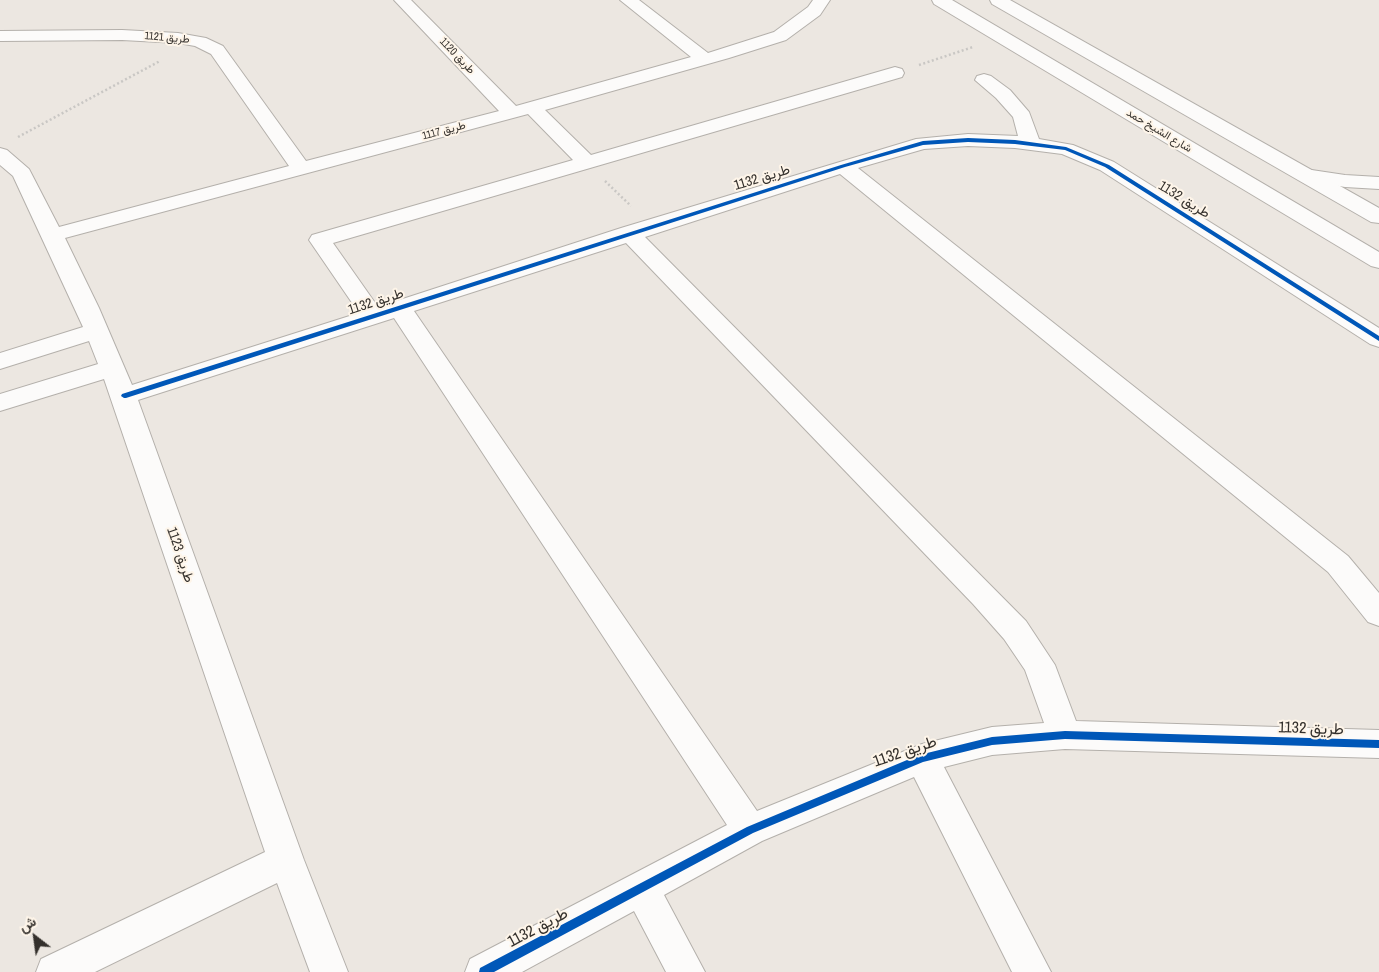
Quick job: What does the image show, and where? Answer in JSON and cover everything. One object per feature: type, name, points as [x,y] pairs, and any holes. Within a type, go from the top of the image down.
[{"type":"street","name":"طريق 1120","points":[[402,0],[512,113]]},
{"type":"street","points":[[628,0],[705,60]]},
{"type":"street","name":"طريق 1117","points":[[52,235],[705,60],[780,36],[814,10],[822,0]]},
{"type":"street","name":"شارع الشيخ حمد","points":[[940,0],[1379,261]]},
{"type":"street","points":[[998,0],[1379,217]]},
{"type":"street","name":"طريق 1121","points":[[0,36],[122,35],[197,41],[217,50],[301,169]]},
{"type":"street","points":[[386,312],[320,240],[895,73]]},
{"type":"street","points":[[984,80],[1004,94],[1022,116],[1030,144]]},
{"type":"street","points":[[532,107],[586,162]]},
{"type":"street","name":"طريق 1132","points":[[124,396],[640,229],[923,142],[968,140],[1030,144],[1066,149],[1107,166],[1379,339]]},
{"type":"street","name":"طريق 1123","points":[[9,145],[96,331],[124,396],[286,860],[329,972]]},
{"type":"street","points":[[843,166],[1338,564],[1379,614]]},
{"type":"street","points":[[1305,175],[1345,181],[1379,183]]},
{"type":"street","points":[[640,229],[1016,630],[1040,665],[1065,735]]},
{"type":"street","name":"طريق 1132","points":[[386,312],[750,830]]},
{"type":"street","points":[[0,361],[96,331]]},
{"type":"street","points":[[0,403],[111,368]]},
{"type":"street","name":"طريق 1132","points":[[484,972],[750,830],[922,758],[992,741],[1065,735],[1379,744]]},
{"type":"street","points":[[922,758],[1032,972]]},
{"type":"street","points":[[55,972],[286,860]]},
{"type":"street","points":[[641,889],[686,972]]},
{"type":"path","points":[[9,145],[197,41]]},
{"type":"path","points":[[895,73],[976,46]]},
{"type":"path","points":[[586,162],[640,229]]},
{"type":"cycle path","points":[[124,396],[843,166],[923,143],[968,140],[1015,142],[1066,149],[1107,166],[1379,339]]},
{"type":"cycle path","points":[[484,972],[750,830],[922,758],[992,741],[1065,735],[1379,744]]}]
